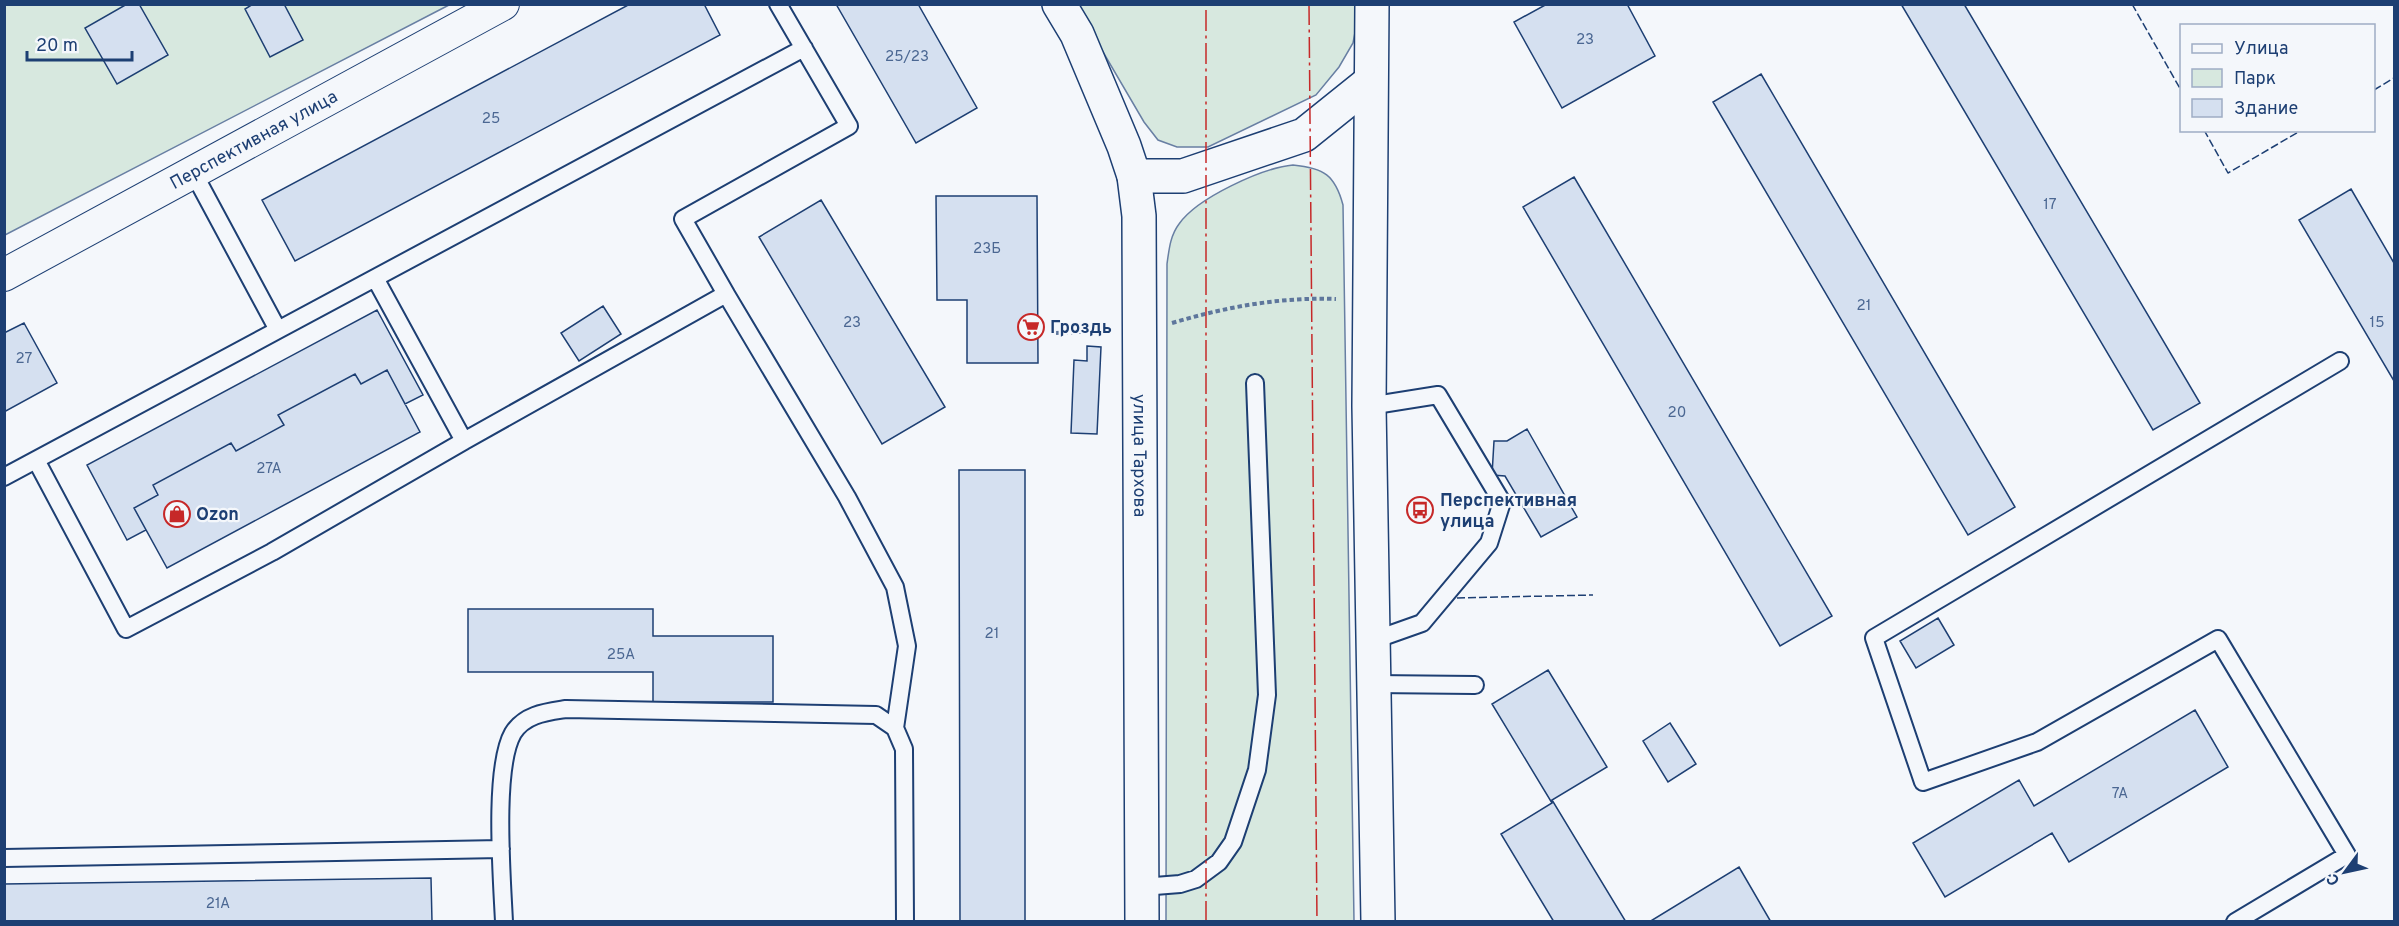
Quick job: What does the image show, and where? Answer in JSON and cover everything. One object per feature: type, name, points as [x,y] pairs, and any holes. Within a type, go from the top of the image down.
[{"type":"main road","name":"улица Тархова","points":[[1059,4],[1077,34],[1124,146],[1134,176],[1140,249],[1142,921]]},
{"type":"main road","points":[[1372,4],[1369,406],[1378,921]]},
{"type":"main road","points":[[1134,176],[1183,176],[1304,135],[1370,82]]},
{"type":"street","name":"Перспективная улица","points":[[4,275],[503,4]]},
{"type":"lane","points":[[778,4],[849,126],[683,219],[847,497],[895,587],[907,646],[896,728],[904,749],[905,921]]},
{"type":"lane","points":[[4,477],[804,48]]},
{"type":"lane","points":[[193,172],[278,330]]},
{"type":"lane","points":[[375,278],[464,441]]},
{"type":"lane","points":[[36,460],[126,629],[272,552],[726,294]]},
{"type":"lane","points":[[2235,921],[2347,855],[2218,639],[2037,742],[1923,782],[1874,638],[2340,361]]},
{"type":"lane","points":[[1142,887],[1180,884],[1196,879],[1219,862],[1233,842],[1257,771],[1267,695],[1255,383]]},
{"type":"lane","points":[[1369,406],[1437,395],[1502,502],[1489,543],[1422,623],[1374,640]]},
{"type":"lane","points":[[1373,684],[1475,686]]},
{"type":"lane","points":[[504,921],[501,849],[503,766],[514,732],[533,715],[566,709],[876,716],[896,728]]},
{"type":"lane","points":[[4,858],[501,849]]},
{"type":"path","points":[[1163,326],[1220,309],[1299,297],[1339,299]]},
{"type":"path","points":[[1056,333],[1108,331]]},
{"type":"green space","points":[[1358,4],[1353,43],[1339,67],[1316,95],[1208,147],[1177,147],[1158,140],[1144,122],[1079,11],[1078,5]]},
{"type":"green space","points":[[5,5],[449,5],[5,235]]},
{"type":"green space","points":[[1293,165],[1313,168],[1327,175],[1336,187],[1343,205],[1354,921],[1166,922],[1167,264],[1169,248],[1179,224],[1200,204],[1248,178]]},
{"type":"building","points":[[127,4],[139,4],[168,55],[117,84],[85,28]]},
{"type":"building","points":[[253,4],[284,4],[303,40],[270,57],[245,9]]},
{"type":"building","points":[[630,4],[704,4],[720,35],[295,261],[262,200]]},
{"type":"building","points":[[836,4],[918,4],[977,108],[916,143]]},
{"type":"building","points":[[1547,4],[1627,4],[1655,56],[1562,108],[1514,22]]},
{"type":"building","points":[[1901,4],[1964,4],[2200,403],[2153,430]]},
{"type":"building","points":[[1761,74],[2015,507],[1968,535],[1713,102]]},
{"type":"building","points":[[1574,177],[1832,616],[1780,646],[1523,207]]},
{"type":"building","points":[[2351,189],[2394,263],[2394,381],[2299,220]]},
{"type":"building","points":[[936,196],[1037,196],[1038,363],[967,363],[967,300],[937,300]]},
{"type":"building","points":[[821,200],[945,407],[882,444],[759,237]]},
{"type":"building","points":[[603,306],[621,334],[579,361],[561,333]]},
{"type":"building","points":[[377,310],[423,395],[405,404],[387,370],[361,384],[355,374],[278,415],[284,425],[236,451],[231,443],[153,485],[158,495],[134,508],[146,530],[127,540],[87,465]]},
{"type":"building","points":[[24,323],[57,383],[4,412],[4,333]]},
{"type":"building","points":[[1087,346],[1101,347],[1097,434],[1071,433],[1074,360],[1087,361]]},
{"type":"building","points":[[387,370],[420,432],[167,568],[134,508],[158,495],[153,485],[231,443],[236,451],[284,425],[278,415],[355,374],[361,384]]},
{"type":"building","points":[[1527,429],[1577,517],[1541,537],[1505,476],[1492,475],[1494,441],[1507,441]]},
{"type":"building","points":[[959,470],[1025,470],[1025,922],[960,922]]},
{"type":"building","points":[[468,609],[653,609],[653,636],[773,636],[773,702],[653,702],[653,672],[468,672]]},
{"type":"building","points":[[1938,618],[1954,645],[1916,668],[1900,641]]},
{"type":"building","points":[[1548,670],[1607,767],[1552,800],[1626,922],[1554,922],[1501,834],[1552,803],[1492,704]]},
{"type":"building","points":[[2195,710],[2228,767],[2069,862],[2052,833],[1945,897],[1913,843],[2019,780],[2034,806]]},
{"type":"building","points":[[1670,723],[1696,764],[1668,782],[1643,741]]},
{"type":"building","points":[[1739,867],[1771,922],[1649,922]]},
{"type":"building","points":[[431,878],[432,922],[4,922],[4,884]]},
{"type":"fence","points":[[2132,4],[2180,88]]},
{"type":"fence","points":[[2375,89],[2394,78]]},
{"type":"fence","points":[[2205,132],[2228,173],[2299,132]]},
{"type":"fence","points":[[1457,598],[1593,595]]},
{"type":"power","points":[[1206,4],[1206,922]]},
{"type":"power","points":[[1309,4],[1317,922]]},
{"type":"place","name":"Гроздь","points":[[1031,327]]},
{"type":"place","name":"Перспективная улица","points":[[1420,510]]},
{"type":"place","name":"Ozon","points":[[177,514]]}]
